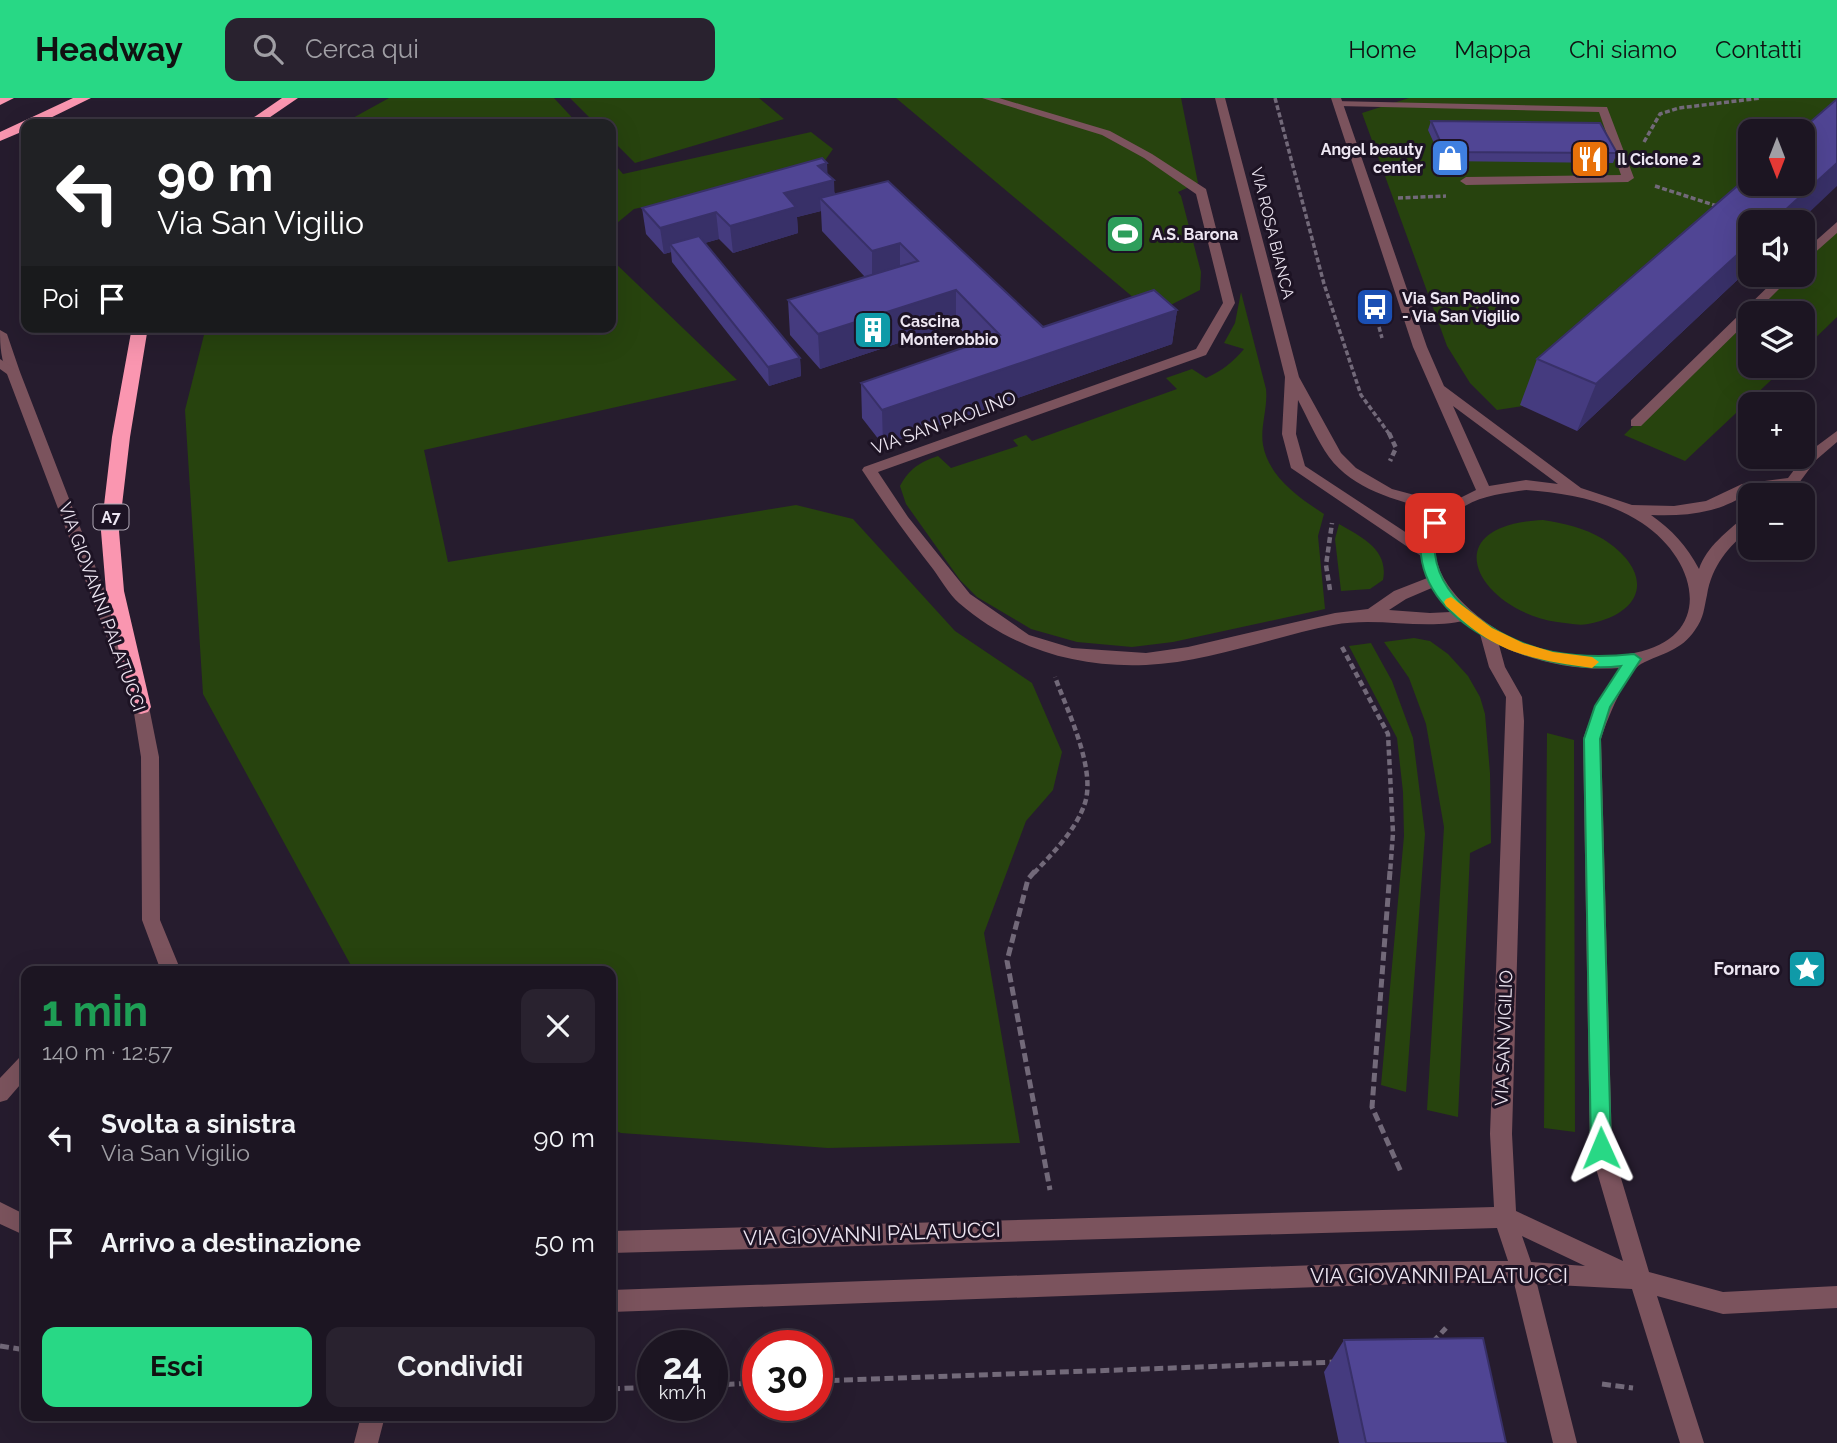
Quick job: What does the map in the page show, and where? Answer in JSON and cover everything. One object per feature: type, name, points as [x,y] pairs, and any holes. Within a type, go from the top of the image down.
[{"type":"highway","points":[[0,101],[7,98]]},
{"type":"highway","points":[[259,119],[291,98]]},
{"type":"highway","points":[[40,119],[80,100]]},
{"type":"highway","points":[[0,137],[21,128]]},
{"type":"highway","name":"A7","points":[[140,333],[121,437],[110,531],[115,591],[141,707]]},
{"type":"street","name":"VIA SAN PAOLINO","points":[[987,98],[1106,133],[1202,192],[1229,303],[1201,352],[869,470],[903,521],[964,598],[1023,639],[1072,654],[1146,659],[1188,653],[1335,619],[1372,614],[1430,619],[1465,615]]},
{"type":"street","name":"VIA ROSA BIANCA","points":[[1220,98],[1292,377],[1335,455],[1351,471],[1387,492],[1447,509]]},
{"type":"street","points":[[1466,181],[1628,178],[1603,109],[1337,101],[1404,304],[1437,388],[1484,491]]},
{"type":"street","points":[[1815,248],[1837,226]]},
{"type":"street","points":[[1822,241],[1837,247]]},
{"type":"street","points":[[1636,423],[1775,287]]},
{"type":"street","name":"VIA GIOVANNI PALATUCCI","points":[[0,334],[7,367],[141,707],[150,757],[150,920],[169,966]]},
{"type":"street","name":"VIA ROSA BIANCA","points":[[1292,377],[1289,434],[1298,468],[1427,552]]},
{"type":"street","points":[[1437,388],[1580,492]]},
{"type":"street","points":[[1628,510],[1674,511],[1710,505],[1742,489],[1794,482],[1811,457],[1837,435]]},
{"type":"street","points":[[1699,595],[1693,572],[1680,550],[1660,530],[1628,510],[1580,492],[1526,485],[1484,491],[1447,509],[1431,532],[1427,552],[1435,580],[1451,602],[1487,631],[1518,647],[1571,661],[1605,663],[1634,659],[1665,648],[1685,634],[1696,615],[1710,559],[1738,531]]},
{"type":"street","name":"VIA SAN PAOLINO","points":[[1372,614],[1400,595],[1435,580]]},
{"type":"street","name":"VIA SAN VIGILIO","points":[[1487,631],[1497,667],[1514,697],[1515,722],[1501,1134],[1505,1217],[1523,1272],[1565,1443]]},
{"type":"street","points":[[1634,659],[1603,706],[1592,739],[1601,1148],[1692,1443]]},
{"type":"street","points":[[1,1091],[21,1069]]},
{"type":"street","points":[[0,1212],[21,1223]]},
{"type":"street","name":"VIA GIOVANNI PALATUCCI","points":[[616,1242],[1505,1217],[1642,1281]]},
{"type":"street","name":"VIA GIOVANNI PALATUCCI","points":[[616,1301],[1523,1272],[1642,1281]]},
{"type":"street","points":[[1642,1281],[1723,1303],[1837,1297]]},
{"type":"street","points":[[366,1443],[372,1421]]},
{"type":"path","points":[[1275,98],[1324,284],[1361,395],[1394,440],[1393,456],[1383,469]]},
{"type":"path","points":[[1642,145],[1660,114],[1679,108],[1761,98]]},
{"type":"path","points":[[1628,178],[1724,209]]},
{"type":"path","points":[[1330,592],[1326,565],[1330,527],[1336,517]]},
{"type":"path","points":[[1044,646],[1086,766],[1085,802],[1061,844],[1028,878],[1007,961],[1050,1190]]},
{"type":"path","points":[[1342,646],[1388,734],[1393,833],[1372,1107],[1401,1172]]},
{"type":"path","points":[[1424,1351],[1446,1328]]},
{"type":"path","points":[[0,1346],[21,1349]]},
{"type":"path","points":[[833,1380],[1347,1362]]},
{"type":"path","points":[[1602,1384],[1633,1388]]},
{"type":"path","points":[[616,1389],[637,1388]]},
{"type":"green space","points":[[389,98],[554,98],[573,119],[351,119]]},
{"type":"green space","points":[[570,98],[759,98],[784,119],[635,163],[616,144],[616,119],[591,119]]},
{"type":"green space","name":"A.S. Barona","points":[[896,98],[1181,98],[1198,183],[1178,192],[1201,272],[1200,290],[1153,314]]},
{"type":"green space","points":[[1409,98],[1837,98],[1837,127],[1815,130],[1815,119],[1738,119],[1738,196],[1759,196],[1744,210],[1738,210],[1738,215],[1523,406],[1497,410],[1470,383],[1447,346],[1362,113]]},
{"type":"green space","points":[[811,132],[833,149],[819,169],[634,209],[616,224],[616,166],[623,174]]},
{"type":"green space","points":[[1837,226],[1837,317],[1815,338],[1815,301],[1761,301],[1775,287],[1815,287],[1815,248]]},
{"type":"green space","points":[[616,264],[737,380],[424,450],[448,562],[796,505],[853,519],[955,631],[1032,683],[1062,752],[1053,790],[1026,821],[984,933],[1020,1143],[828,1148],[621,1133],[616,1131],[616,966],[351,966],[203,694],[185,410],[204,333],[616,333]]},
{"type":"green space","points":[[1241,292],[1266,389],[1262,438],[1266,456],[1271,467],[1286,485],[1324,514],[1318,536],[1325,609],[1173,642],[1132,647],[1077,642],[1031,629],[977,597],[960,580],[906,504],[900,486],[912,470],[938,456],[951,468],[1018,446],[1013,440],[1026,435],[1032,441],[1177,389],[1166,378],[1192,369],[1206,378],[1231,362],[1244,349],[1224,343],[1235,323]]},
{"type":"green space","points":[[1738,323],[1738,378],[1773,378],[1758,392],[1738,392],[1738,411],[1685,461],[1624,435]]},
{"type":"green space","points":[[1543,520],[1589,532],[1619,551],[1630,564],[1636,577],[1637,589],[1623,610],[1588,624],[1557,622],[1529,614],[1506,602],[1488,586],[1478,568],[1477,551],[1487,536],[1508,525]]},
{"type":"green space","points":[[1339,524],[1372,546],[1382,560],[1383,580],[1370,589],[1341,591],[1335,539]]},
{"type":"green space","points":[[1414,638],[1430,641],[1448,654],[1468,676],[1480,697],[1485,714],[1490,773],[1491,843],[1470,853],[1458,1117],[1427,1110],[1444,827],[1426,724],[1409,678],[1384,642]]},
{"type":"green space","points":[[1371,643],[1392,681],[1413,738],[1425,834],[1406,1092],[1381,1085],[1404,836],[1403,792],[1397,738],[1349,646]]},
{"type":"green space","points":[[1547,733],[1574,740],[1575,1132],[1544,1128]]},
{"type":"building","points":[[1837,99],[1837,163],[1815,183],[1815,119]]},
{"type":"building","points":[[1431,121],[1600,123],[1617,153],[1445,152]]},
{"type":"building","points":[[822,158],[827,163],[818,166],[834,180],[784,193],[796,207],[730,226],[716,212],[660,228],[642,208]]},
{"type":"building","points":[[888,181],[1043,327],[1154,290],[1177,310],[882,410],[861,383],[1000,335],[956,290],[818,334],[788,300],[918,261],[900,243],[872,251],[820,198]]},
{"type":"building","points":[[1738,185],[1738,196],[1801,196],[1785,210],[1738,210],[1738,254],[1596,384],[1537,359]]},
{"type":"building","points":[[699,236],[800,358],[768,367],[670,244]]},
{"type":"building","points":[[1483,1338],[1506,1443],[1366,1443],[1344,1340]]},
{"type":"slow traffic","points":[[1451,602],[1473,622],[1518,647],[1571,661],[1592,662]]},
{"type":"place","name":"Angel beauty center","points":[[1450,158]]},
{"type":"place","name":"Il Ciclone 2","points":[[1590,159]]},
{"type":"place","name":"A.S. Barona","points":[[1125,234]]},
{"type":"place","name":"Via San Paolino - Via San Vigilio","points":[[1375,307]]},
{"type":"place","name":"Cascina Monterobbio","points":[[873,330]]},
{"type":"place","name":"Fornaro","points":[[1807,969]]},
{"type":"route","points":[[1435,523],[1427,552],[1435,580],[1451,602],[1473,622],[1502,640],[1535,653],[1571,661],[1605,663],[1634,659],[1603,706],[1592,739],[1601,1148]]}]
